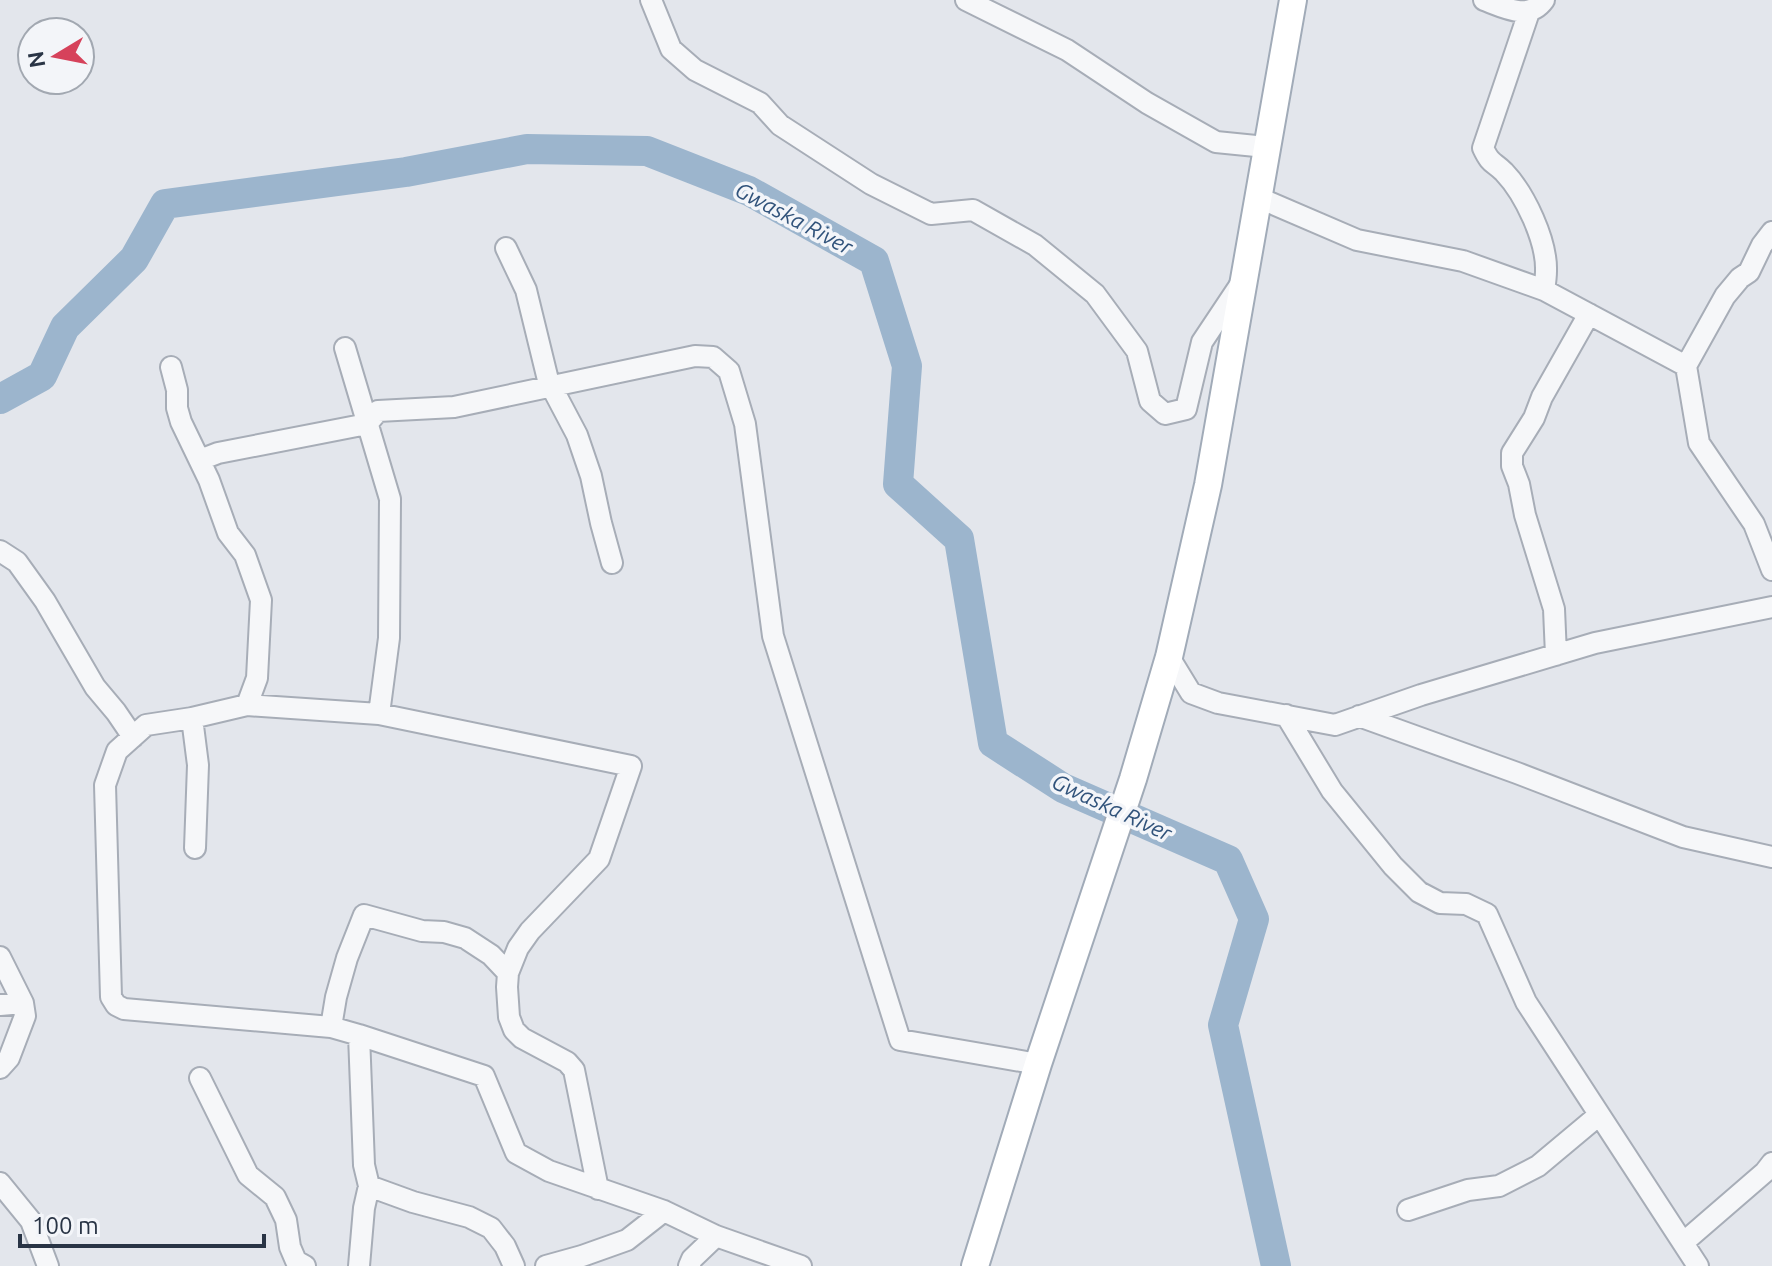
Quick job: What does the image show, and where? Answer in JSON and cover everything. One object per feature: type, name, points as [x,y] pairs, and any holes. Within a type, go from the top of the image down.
[{"type":"main road","points":[[975,1266],[1038,1064],[1133,779],[1169,657],[1208,485],[1293,0]]},
{"type":"street","points":[[651,0],[671,49],[695,70],[760,103],[780,125],[871,184],[931,214],[973,210],[1035,245],[1095,294],[1137,351],[1150,401],[1165,414],[1186,409],[1202,342],[1242,281]]},
{"type":"street","points":[[966,0],[1067,50],[1147,103],[1216,142],[1266,147]]},
{"type":"street","points":[[1484,0],[1506,9],[1536,6],[1483,148],[1489,160],[1504,171],[1527,203],[1541,240],[1547,269],[1544,290]]},
{"type":"street","points":[[1257,197],[1357,240],[1463,261],[1544,290],[1686,366]]},
{"type":"street","points":[[1772,232],[1749,272],[1725,296],[1686,366],[1699,443],[1754,524],[1772,570]]},
{"type":"street","points":[[506,248],[526,290],[548,380],[577,435],[591,476],[612,563]]},
{"type":"street","points":[[1556,655],[1554,609],[1525,515],[1512,466],[1512,453],[1589,314]]},
{"type":"street","points":[[345,348],[390,499],[389,638],[379,714]]},
{"type":"street","points":[[200,460],[218,453],[367,424],[378,411],[454,407],[695,356],[713,357],[729,371],[745,424],[773,636],[900,1040],[1038,1064]]},
{"type":"street","points":[[171,367],[181,422],[209,480],[228,533],[245,555],[261,600],[257,678],[247,705]]},
{"type":"street","points":[[0,551],[17,562],[38,591],[95,687],[133,737]]},
{"type":"street","points":[[1169,657],[1191,693],[1218,703],[1335,725],[1421,695],[1595,643],[1772,607]]},
{"type":"street","points":[[598,1189],[574,1070],[567,1062],[522,1038],[514,1030],[509,1017],[508,973],[518,948],[530,931],[599,859],[631,766],[379,714],[247,705],[146,725],[117,751],[105,785],[111,997],[116,1005],[124,1009],[331,1027],[484,1076],[516,1153],[549,1171],[598,1189],[664,1211],[716,1236],[801,1266]]},
{"type":"street","points":[[1286,715],[1332,791],[1393,866],[1419,892],[1440,903],[1466,904],[1487,914],[1526,1002],[1698,1266]]},
{"type":"street","points":[[1359,716],[1683,837],[1772,857]]},
{"type":"street","points":[[192,718],[198,765],[195,848]]},
{"type":"street","points":[[331,1027],[340,984],[364,915],[422,931],[444,932],[465,938],[491,955],[508,973]]},
{"type":"street","points":[[0,957],[23,1003],[25,1016],[9,1058],[0,1068]]},
{"type":"street","points":[[0,1005],[23,1003]]},
{"type":"street","points":[[359,1035],[364,1165],[369,1186],[359,1266]]},
{"type":"street","points":[[200,1078],[248,1175],[275,1197],[286,1220],[290,1247],[296,1261],[305,1266]]},
{"type":"street","points":[[1408,1210],[1468,1190],[1499,1186],[1538,1166],[1599,1115]]},
{"type":"street","points":[[1684,1242],[1772,1163]]},
{"type":"street","points":[[0,1183],[31,1221],[48,1266]]},
{"type":"street","points":[[369,1186],[469,1217],[491,1228],[505,1246],[514,1266]]},
{"type":"street","points":[[546,1266],[627,1240],[664,1211]]},
{"type":"street","points":[[689,1266],[692,1259],[716,1236]]},
{"type":"waterway","name":"Gwaska River","points":[[0,399],[42,376],[65,327],[134,259],[165,204],[406,172],[527,149],[647,151],[749,191],[874,261],[907,366],[898,484],[959,539],[993,743],[1063,788],[1228,860],[1254,919],[1223,1025],[1276,1266]]}]
